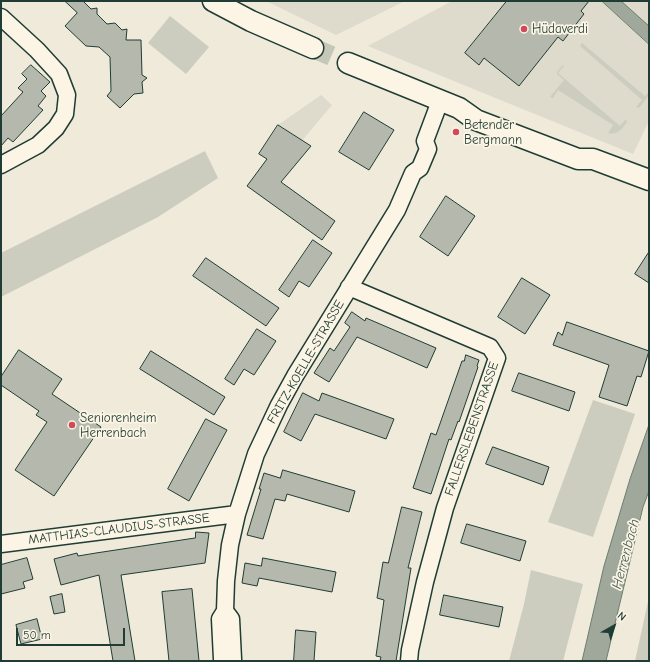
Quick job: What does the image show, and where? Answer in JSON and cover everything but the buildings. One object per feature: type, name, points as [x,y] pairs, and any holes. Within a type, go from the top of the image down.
[{"type":"street","points":[[213,1],[313,48]]},
{"type":"street","points":[[1,17],[37,50],[59,74],[67,95],[66,114],[56,128],[38,145],[1,165]]},
{"type":"street","points":[[348,63],[459,108],[478,107],[582,147],[594,160],[649,180]]},
{"type":"street","name":"FRITZ-KOELLE-STRASSE","points":[[223,661],[220,619],[225,611],[226,581],[230,545],[237,514],[256,454],[279,405],[349,287],[397,210],[413,174],[410,164],[418,146],[425,141],[440,101]]},
{"type":"street","name":"FALLERSLEBENSTRASSE","points":[[349,287],[490,347],[497,358],[445,508],[425,582],[408,661]]},
{"type":"street","name":"MATTHIAS-CLAUDIUS-STRASSE","points":[[1,544],[237,514]]},
{"type":"street","name":"FRITZ-KOELLE-STRASSE","points":[[225,611],[231,619],[234,659],[232,661]]},
{"type":"shaded area","points":[[266,1],[405,1],[336,35]]},
{"type":"shaded area","points":[[452,1],[649,1],[649,121],[633,154],[368,46]]},
{"type":"shaded area","points":[[170,16],[209,47],[186,74],[148,43]]},
{"type":"shaded area","points":[[582,43],[645,96],[649,92],[649,95],[639,108],[636,107],[642,100],[580,46]]},
{"type":"shaded area","points":[[563,65],[564,66],[558,73],[620,126],[626,119],[627,122],[619,131],[611,134],[608,133],[613,125],[558,90],[553,98],[550,97],[564,80],[557,74]]},
{"type":"shaded area","points":[[321,95],[332,105],[284,162],[286,130],[278,125]]},
{"type":"shaded area","points":[[205,151],[218,178],[158,217],[1,297],[1,253]]},
{"type":"shaded area","points":[[593,400],[635,414],[593,537],[548,522]]},
{"type":"shaded area","points":[[531,570],[583,584],[563,661],[509,661]]},
{"type":"shaded area","points":[[649,597],[649,661],[635,661]]},
{"type":"water","points":[[602,1],[621,1],[649,26],[649,44]]},
{"type":"water","name":"Herrenbach","points":[[649,425],[649,491],[643,507],[606,661],[582,661],[604,566],[630,479]]},
{"type":"tunnel","points":[[313,48],[348,63]]},
{"type":"place","name":"Hüdaverdi","points":[[524,29]]},
{"type":"place","name":"Betender Bergmann","points":[[456,132]]},
{"type":"place","name":"Seniorenheim Herrenbach","points":[[72,425]]}]
